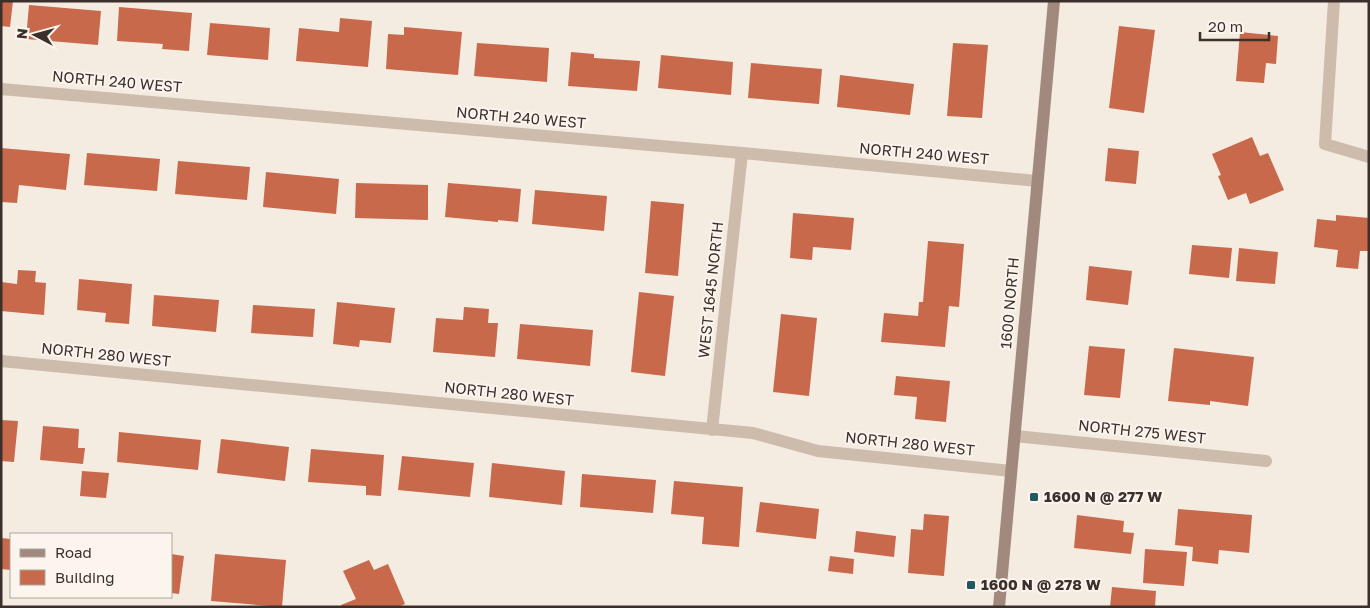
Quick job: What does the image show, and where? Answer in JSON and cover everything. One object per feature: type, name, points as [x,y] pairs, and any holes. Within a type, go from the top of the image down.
[{"type":"main road","name":"1600 NORTH","points":[[999,607],[1054,1]]},
{"type":"street","points":[[1334,1],[1325,144],[1363,157],[1369,157]]},
{"type":"street","name":"NORTH 240 WEST","points":[[1,89],[742,153],[1037,181]]},
{"type":"street","name":"WEST 1645 NORTH","points":[[712,430],[742,153]]},
{"type":"street","name":"NORTH 280 WEST","points":[[1,361],[753,434],[818,451],[1011,471]]},
{"type":"street","name":"NORTH 275 WEST","points":[[1015,436],[1266,461]]},
{"type":"building","points":[[1,1],[13,1],[10,27],[1,26]]},
{"type":"building","points":[[29,5],[101,11],[98,45],[26,39]]},
{"type":"building","points":[[119,7],[192,13],[189,51],[162,49],[163,44],[117,41]]},
{"type":"building","points":[[340,18],[372,21],[368,67],[296,61],[299,28],[339,32]]},
{"type":"building","points":[[210,23],[270,28],[268,60],[207,55]]},
{"type":"building","points":[[1119,26],[1155,30],[1144,113],[1109,108]]},
{"type":"building","points":[[404,27],[462,32],[458,75],[386,69],[388,34],[404,35]]},
{"type":"building","points":[[1240,32],[1278,36],[1276,64],[1266,63],[1264,83],[1236,81]]},
{"type":"building","points":[[477,43],[549,48],[547,82],[474,76]]},
{"type":"building","points":[[953,43],[988,45],[982,118],[947,116]]},
{"type":"building","points":[[571,52],[594,54],[594,58],[640,61],[637,91],[568,86]]},
{"type":"building","points":[[661,55],[733,62],[731,95],[658,88]]},
{"type":"building","points":[[751,63],[822,69],[819,104],[748,98]]},
{"type":"building","points":[[840,75],[914,84],[910,115],[837,107]]},
{"type":"building","points":[[1252,137],[1260,156],[1268,153],[1284,190],[1250,204],[1246,193],[1228,200],[1218,176],[1221,175],[1212,154]]},
{"type":"building","points":[[1,148],[70,154],[66,190],[19,185],[17,203],[1,202]]},
{"type":"building","points":[[1108,148],[1139,151],[1136,184],[1105,181]]},
{"type":"building","points":[[87,153],[160,159],[157,191],[84,185]]},
{"type":"building","points":[[178,161],[250,167],[247,200],[175,194]]},
{"type":"building","points":[[266,172],[339,179],[336,214],[263,207]]},
{"type":"building","points":[[356,183],[428,185],[428,220],[355,218]]},
{"type":"building","points":[[448,183],[521,189],[518,222],[445,217]]},
{"type":"building","points":[[535,190],[607,196],[604,231],[532,224]]},
{"type":"building","points":[[651,201],[684,204],[678,276],[645,273]]},
{"type":"building","points":[[793,213],[854,218],[851,250],[813,247],[812,260],[790,258]]},
{"type":"building","points":[[1336,215],[1369,218],[1369,251],[1360,251],[1358,269],[1336,267],[1338,250],[1314,247],[1317,219],[1336,221]]},
{"type":"building","points":[[928,241],[964,244],[959,307],[949,306],[945,347],[881,342],[884,313],[918,316],[919,302],[923,302]]},
{"type":"building","points":[[1192,245],[1232,248],[1229,278],[1189,274]]},
{"type":"building","points":[[1239,248],[1278,252],[1275,284],[1236,281]]},
{"type":"building","points":[[1089,266],[1132,271],[1128,305],[1086,300]]},
{"type":"building","points":[[18,270],[36,271],[35,282],[46,283],[44,315],[1,311],[1,282],[17,284]]},
{"type":"building","points":[[79,279],[132,284],[129,324],[105,322],[106,313],[77,310]]},
{"type":"building","points":[[639,292],[674,296],[665,376],[631,372]]},
{"type":"building","points":[[154,295],[219,300],[216,332],[152,326]]},
{"type":"building","points":[[337,302],[395,308],[391,343],[360,340],[359,347],[333,344]]},
{"type":"building","points":[[253,305],[315,309],[313,337],[251,333]]},
{"type":"building","points":[[464,307],[489,309],[488,323],[498,323],[495,357],[433,352],[436,318],[463,320]]},
{"type":"building","points":[[781,314],[817,318],[809,396],[773,392]]},
{"type":"building","points":[[520,324],[593,330],[590,366],[517,359]]},
{"type":"building","points":[[1089,346],[1125,349],[1120,398],[1084,395]]},
{"type":"building","points":[[1174,348],[1254,357],[1248,406],[1210,401],[1210,405],[1168,401]]},
{"type":"building","points":[[896,376],[950,381],[946,422],[915,419],[917,397],[894,395]]},
{"type":"building","points":[[1,420],[18,421],[14,462],[1,461]]},
{"type":"building","points":[[43,426],[79,429],[78,448],[85,448],[83,464],[40,460]]},
{"type":"building","points":[[119,432],[201,440],[198,470],[117,462]]},
{"type":"building","points":[[221,439],[289,447],[285,481],[217,473]]},
{"type":"building","points":[[311,449],[384,455],[381,496],[366,495],[366,486],[308,482]]},
{"type":"building","points":[[402,456],[474,463],[470,497],[398,490]]},
{"type":"building","points":[[492,463],[565,471],[562,505],[489,497]]},
{"type":"building","points":[[82,471],[109,473],[106,498],[80,496]]},
{"type":"building","points":[[582,474],[656,480],[653,513],[580,507]]},
{"type":"building","points":[[674,481],[743,487],[739,547],[702,544],[704,517],[671,514]]},
{"type":"building","points":[[760,502],[819,509],[816,539],[756,532]]},
{"type":"building","points":[[1178,509],[1252,515],[1249,553],[1219,550],[1218,564],[1192,561],[1193,547],[1175,545]]},
{"type":"building","points":[[924,514],[949,516],[944,576],[908,573],[911,529],[923,530]]},
{"type":"building","points":[[1077,515],[1124,521],[1123,532],[1134,533],[1131,554],[1074,548]]},
{"type":"building","points":[[856,531],[896,536],[894,557],[854,552]]},
{"type":"building","points":[[1,538],[10,539],[10,570],[1,569]]},
{"type":"building","points":[[1145,549],[1187,552],[1184,586],[1143,583]]},
{"type":"building","points":[[172,554],[184,556],[179,594],[172,593]]},
{"type":"building","points":[[215,554],[286,560],[282,607],[211,601]]},
{"type":"building","points":[[830,556],[854,559],[853,574],[828,571]]},
{"type":"building","points":[[369,560],[374,570],[388,564],[405,604],[398,607],[342,607],[341,605],[356,599],[343,571]]},
{"type":"building","points":[[1112,587],[1156,591],[1155,607],[1110,607]]},
{"type":"place","name":"1600 N @ 277 W","points":[[1034,497]]},
{"type":"place","name":"1600 N @ 278 W","points":[[971,585]]}]
